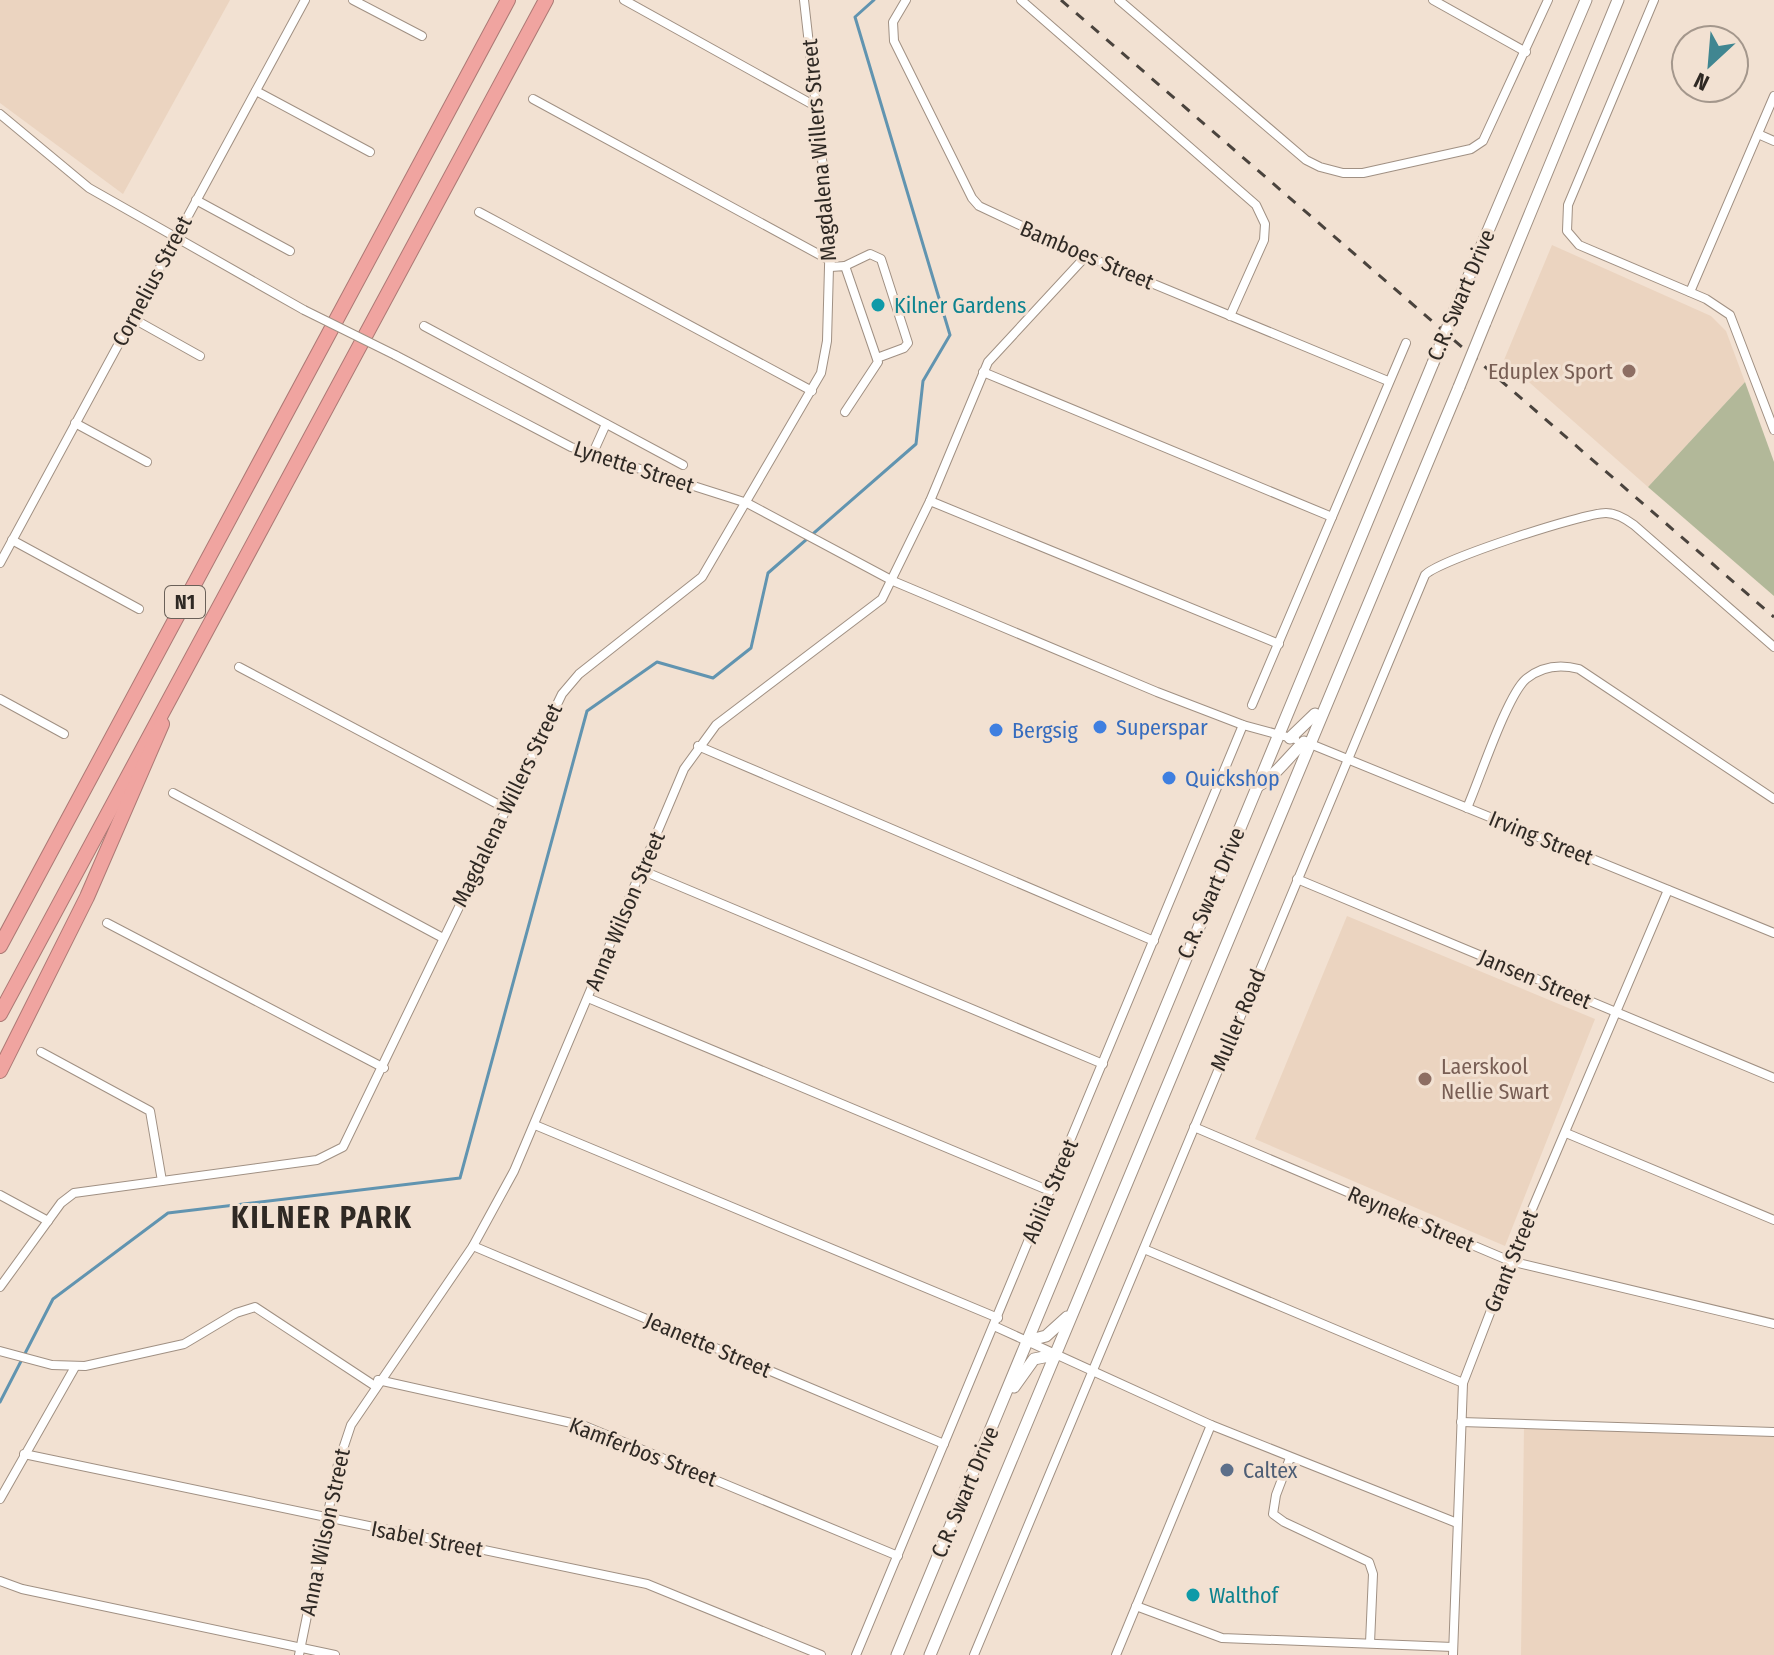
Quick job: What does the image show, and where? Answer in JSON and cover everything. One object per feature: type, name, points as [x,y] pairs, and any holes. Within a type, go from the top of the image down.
[{"type":"highway","name":"N1","points":[[0,946],[508,0]]},
{"type":"highway","name":"N1","points":[[0,1014],[176,682],[546,0]]},
{"type":"highway","points":[[0,1071],[87,897],[159,736],[176,682]]},
{"type":"highway","points":[[0,933],[85,789]]},
{"type":"main road","name":"C.R. Swart Drive","points":[[897,1655],[1257,786],[1286,737],[1433,363],[1586,0]]},
{"type":"main road","name":"C.R. Swart Drive","points":[[930,1655],[1306,743],[1459,387],[1618,0]]},
{"type":"main road","points":[[1286,737],[1312,720],[1326,701]]},
{"type":"main road","points":[[1257,786],[1269,781],[1281,763],[1306,743]]},
{"type":"main road","points":[[1027,1341],[1046,1336],[1072,1312]]},
{"type":"main road","points":[[1003,1399],[1034,1359],[1054,1355]]},
{"type":"street","name":"Cornelius Street","points":[[0,563],[305,0]]},
{"type":"street","points":[[353,0],[422,36]]},
{"type":"street","points":[[624,0],[817,107]]},
{"type":"street","name":"Magdalena Willers Street","points":[[0,1287],[61,1203],[74,1193],[317,1160],[334,1154],[350,1136],[384,1068],[505,808],[566,688],[698,582],[812,391],[825,356],[831,264],[804,0]]},
{"type":"street","name":"Bamboes Street","points":[[906,0],[894,19],[894,41],[973,201],[989,212],[1086,256],[1388,381]]},
{"type":"street","points":[[1021,0],[1256,205],[1265,224],[1264,240],[1230,316]]},
{"type":"street","points":[[1119,0],[1306,160],[1338,173],[1363,173],[1477,145],[1490,131],[1548,0]]},
{"type":"street","points":[[1433,0],[1526,52]]},
{"type":"street","points":[[1654,0],[1568,205],[1567,231],[1579,245],[1690,292],[1720,306],[1730,315],[1774,430]]},
{"type":"street","points":[[256,91],[370,152]]},
{"type":"street","points":[[1690,292],[1774,96]]},
{"type":"street","points":[[533,99],[831,264],[845,266],[870,254],[881,259],[908,343],[904,348],[877,358]]},
{"type":"street","name":"Lynette Street","points":[[0,114],[76,180],[174,239],[549,437],[592,455],[747,503],[824,541],[893,581],[1243,725],[1306,743]]},
{"type":"street","points":[[1758,134],[1774,141]]},
{"type":"street","points":[[196,200],[290,251]]},
{"type":"street","points":[[479,212],[812,391]]},
{"type":"street","name":"Anna Wilson Street","points":[[300,1652],[326,1519],[347,1433],[376,1383],[473,1246],[514,1171],[641,870],[698,746],[749,699],[868,613],[893,581],[983,372],[1002,345],[1086,256]]},
{"type":"street","points":[[845,266],[877,358],[876,369],[845,412]]},
{"type":"street","points":[[132,318],[200,356]]},
{"type":"street","points":[[424,326],[683,465]]},
{"type":"street","points":[[1252,705],[1406,343]]},
{"type":"street","points":[[983,372],[1332,517]]},
{"type":"street","points":[[75,423],[147,462]]},
{"type":"street","points":[[592,455],[606,424]]},
{"type":"street","points":[[930,501],[1279,644]]},
{"type":"street","name":"Muller Road","points":[[974,1655],[1420,587],[1432,568],[1572,522],[1604,513],[1618,515],[1634,525],[1774,647]]},
{"type":"street","points":[[12,540],[139,609]]},
{"type":"street","points":[[1467,808],[1517,690],[1538,671],[1561,665],[1579,669],[1774,799]]},
{"type":"street","points":[[239,667],[505,808]]},
{"type":"street","points":[[0,699],[64,734]]},
{"type":"street","name":"Abilia Street","points":[[856,1655],[1243,725]]},
{"type":"street","name":"Irving Street","points":[[1306,743],[1774,933]]},
{"type":"street","points":[[698,746],[1154,941]]},
{"type":"street","points":[[173,793],[443,938]]},
{"type":"street","points":[[641,870],[1103,1064]]},
{"type":"street","name":"Jansen Street","points":[[1297,879],[1774,1078]]},
{"type":"street","name":"Grant Street","points":[[1453,1651],[1463,1383],[1510,1261],[1668,890]]},
{"type":"street","points":[[107,923],[384,1068]]},
{"type":"street","points":[[588,998],[1050,1191]]},
{"type":"street","points":[[41,1052],[150,1111],[162,1181]]},
{"type":"street","points":[[535,1125],[996,1322],[1091,1374],[1290,1458],[1457,1523]]},
{"type":"street","name":"Reyneke Street","points":[[1194,1127],[1510,1261],[1774,1324]]},
{"type":"street","points":[[1566,1133],[1774,1220]]},
{"type":"street","points":[[0,1195],[48,1221]]},
{"type":"street","name":"Jeanette Street","points":[[473,1246],[944,1444]]},
{"type":"street","points":[[1144,1249],[1463,1383]]},
{"type":"street","name":"Kamferbos Street","points":[[0,1351],[52,1365],[75,1367],[184,1344],[233,1314],[252,1307],[267,1312],[376,1383],[585,1426],[898,1556]]},
{"type":"street","points":[[0,1499],[75,1367]]},
{"type":"street","points":[[1461,1422],[1774,1432]]},
{"type":"street","points":[[1116,1655],[1211,1425]]},
{"type":"street","name":"Isabel Street","points":[[24,1454],[647,1584],[821,1655]]},
{"type":"street","points":[[1290,1458],[1276,1495],[1273,1514],[1369,1562],[1373,1574],[1370,1643]]},
{"type":"street","points":[[0,1581],[22,1589],[300,1652],[335,1655]]},
{"type":"street","points":[[1136,1606],[1222,1638],[1370,1643],[1453,1651]]},
{"type":"shaded area","points":[[0,0],[230,0],[123,194],[0,103]]},
{"type":"shaded area","name":"Eduplex Sport","points":[[1552,245],[1711,316],[1726,331],[1745,382],[1648,487],[1504,360]]},
{"type":"shaded area","name":"Laerskool Nellie Swart","points":[[1347,916],[1595,1019],[1505,1246],[1255,1139]]},
{"type":"shaded area","points":[[1524,1428],[1774,1435],[1774,1655],[1521,1655]]},
{"type":"green space","points":[[1745,382],[1774,462],[1774,596],[1648,487]]},
{"type":"waterway","points":[[0,1402],[53,1299],[168,1213],[460,1178],[587,711],[657,662],[713,678],[751,648],[768,573],[916,444],[923,381],[950,335],[855,17],[874,0]]},
{"type":"railway","points":[[1061,0],[1774,617]]},
{"type":"place","name":"Kilner Gardens","points":[[878,305]]},
{"type":"place","name":"Eduplex Sport","points":[[1629,371]]},
{"type":"place","name":"Superspar","points":[[1100,727]]},
{"type":"place","name":"Bergsig","points":[[996,730]]},
{"type":"place","name":"Quickshop","points":[[1169,778]]},
{"type":"place","name":"Laerskool Nellie Swart","points":[[1425,1079]]},
{"type":"place","name":"Caltex","points":[[1227,1470]]},
{"type":"place","name":"Walthof","points":[[1193,1595]]},
{"type":"district","name":"KILNER PARK","points":[[322,1218]]}]
